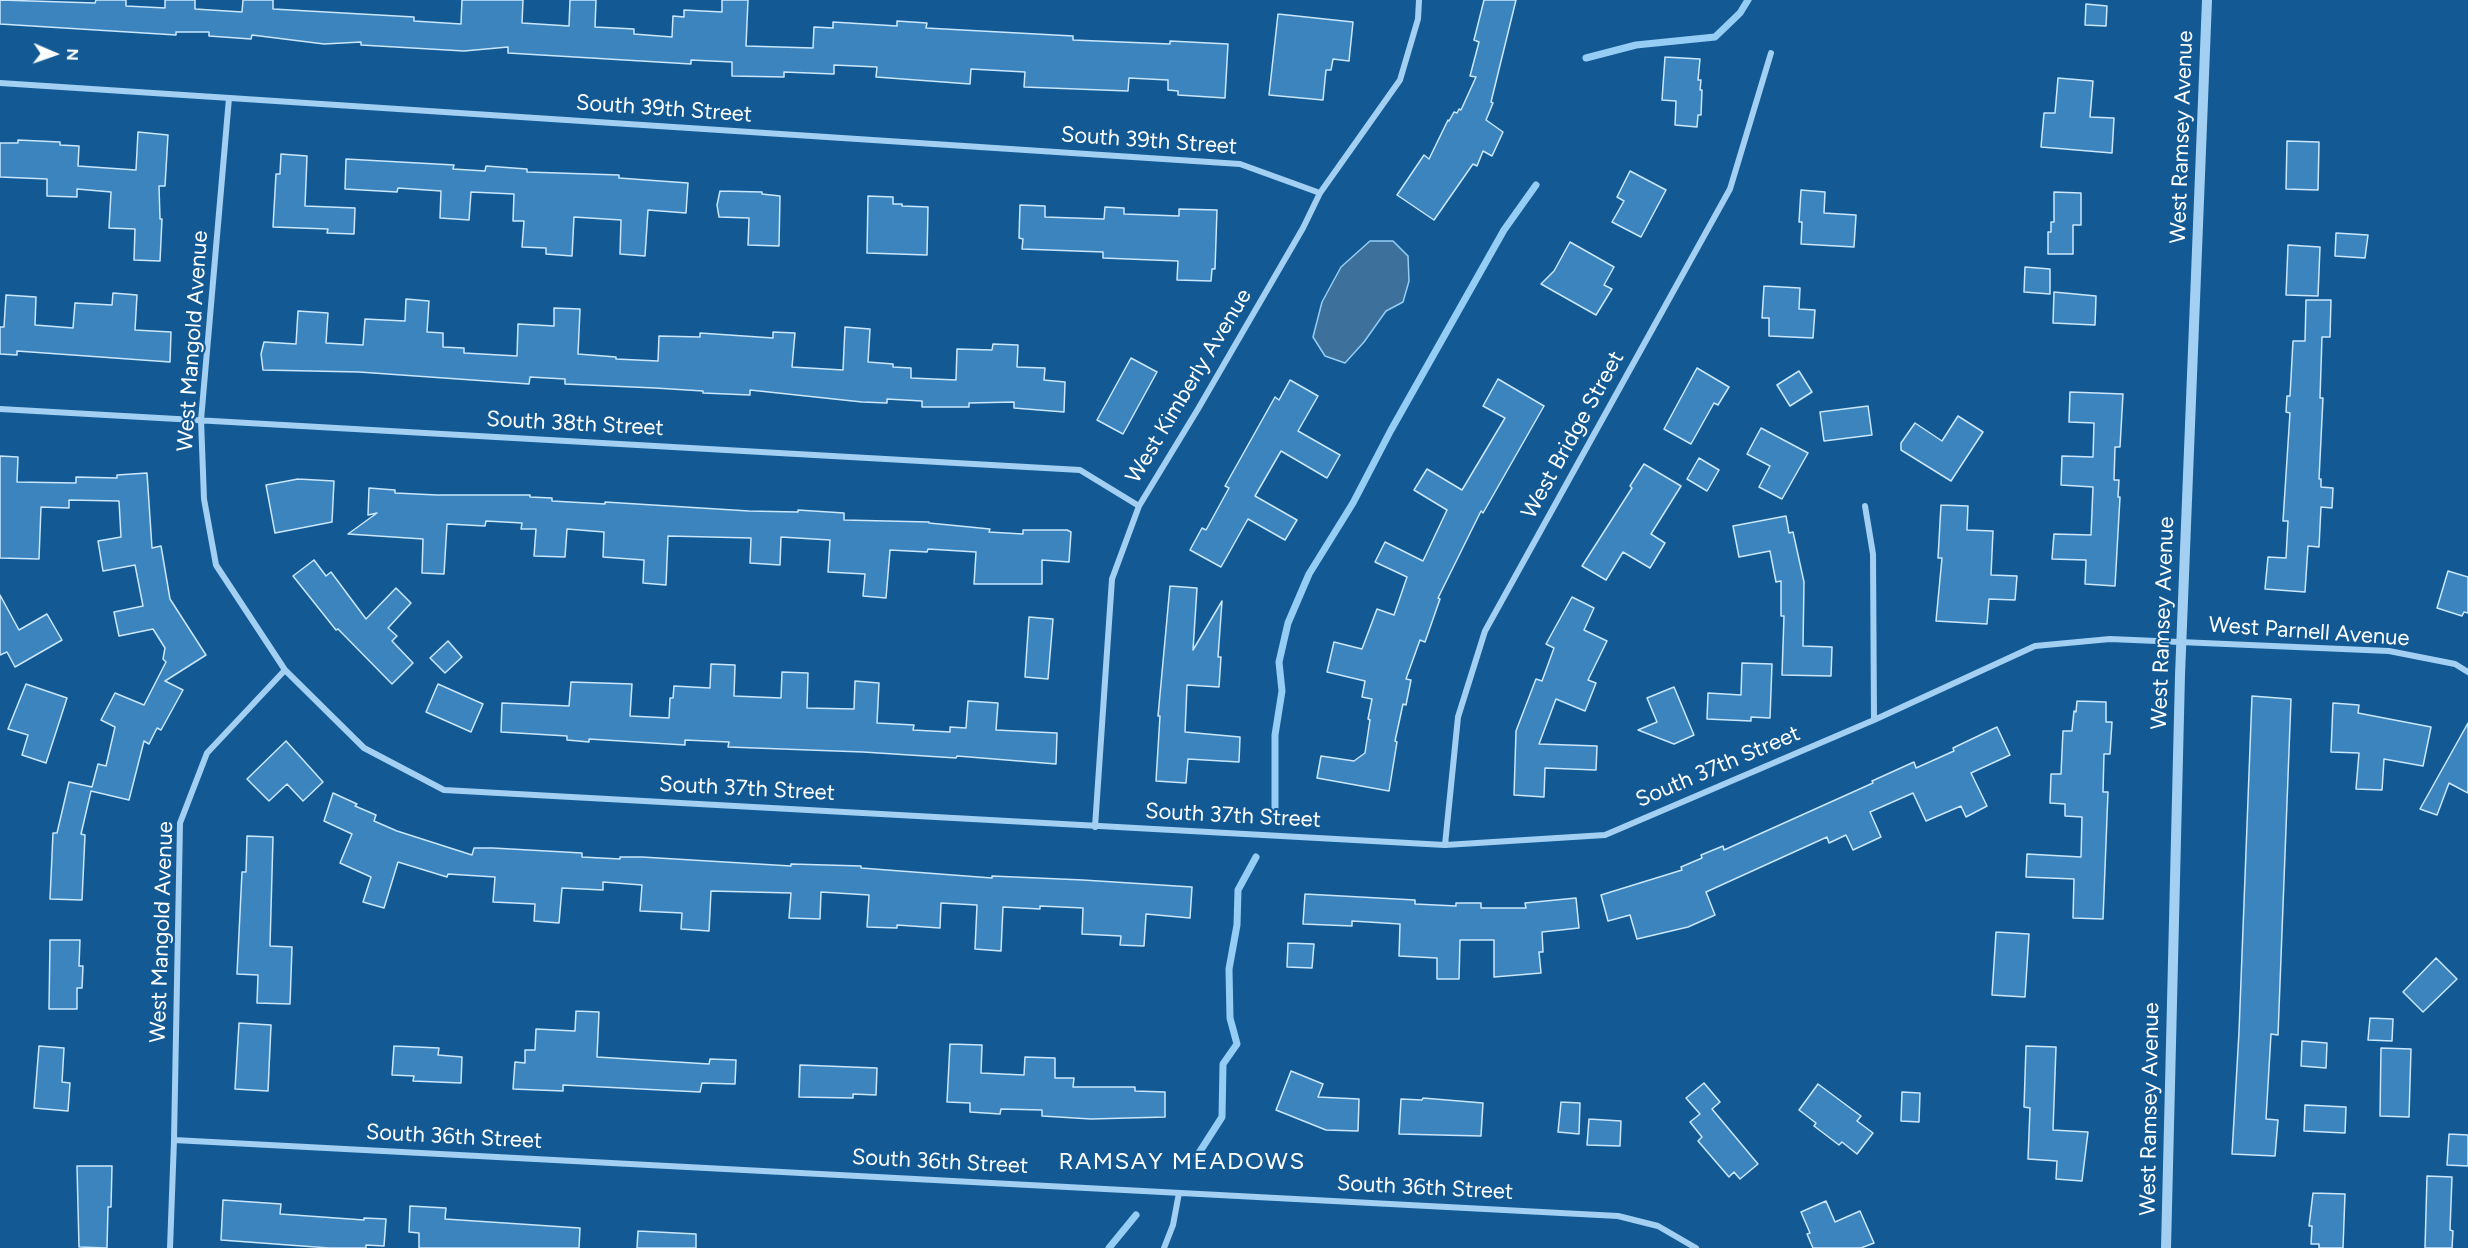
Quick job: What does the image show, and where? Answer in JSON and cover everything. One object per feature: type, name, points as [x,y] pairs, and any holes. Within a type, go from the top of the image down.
[{"type":"street","name":"West Kimberly Avenue","points":[[1095,827],[1112,579],[1139,506],[1303,228],[1320,193],[1400,80],[1418,19],[1419,0]]},
{"type":"street","name":"West Ramsey Avenue","points":[[2166,1248],[2181,642],[2207,0]]},
{"type":"street","name":"West Bridge Street","points":[[1444,845],[1458,717],[1485,631],[1730,189],[1771,54]]},
{"type":"street","name":"South 39th Street","points":[[0,83],[1240,164],[1320,193]]},
{"type":"street","name":"West Mangold Avenue","points":[[170,1248],[180,823],[207,753],[285,670],[216,565],[204,499],[201,420],[230,98]]},
{"type":"street","name":"South 38th Street","points":[[0,409],[1080,470],[1139,506]]},
{"type":"street","points":[[1865,506],[1873,554],[1874,720]]},
{"type":"street","name":"South 37th Street","points":[[285,670],[364,748],[444,790],[1444,845],[1605,835],[1874,720],[2036,646],[2110,639],[2181,642]]},
{"type":"street","name":"West Parnell Avenue","points":[[2181,642],[2389,651],[2455,664],[2468,672]]},
{"type":"street","name":"South 36th Street","points":[[174,1140],[1618,1216],[1658,1226],[1696,1248]]},
{"type":"street","points":[[1164,1248],[1173,1226],[1179,1193]]},
{"type":"water","points":[[1370,241],[1393,241],[1408,256],[1409,281],[1403,302],[1386,311],[1364,342],[1345,363],[1325,356],[1313,337],[1322,302],[1341,267]]},
{"type":"building","points":[[0,0],[95,3],[96,0],[126,0],[126,6],[165,8],[165,0],[195,0],[195,9],[242,12],[243,0],[273,0],[273,9],[414,17],[414,21],[461,24],[462,0],[523,0],[522,23],[569,26],[570,0],[596,0],[595,27],[634,29],[634,34],[672,37],[673,16],[684,17],[684,10],[722,12],[722,0],[748,0],[746,46],[813,48],[814,27],[833,28],[833,22],[897,26],[897,21],[927,23],[926,28],[1073,36],[1073,40],[1228,44],[1225,98],[1178,95],[1178,91],[1168,90],[1168,80],[1129,78],[1128,91],[1024,87],[1025,72],[971,69],[970,84],[876,77],[877,67],[834,65],[834,74],[784,72],[784,77],[732,76],[732,62],[691,60],[691,64],[508,53],[508,47],[464,51],[361,45],[361,42],[324,44],[252,35],[251,39],[209,36],[209,32],[176,32],[176,35],[0,24]]},
{"type":"building","points":[[1484,0],[1516,0],[1491,102],[1493,103],[1486,120],[1503,132],[1492,156],[1483,151],[1477,166],[1473,164],[1434,220],[1397,195],[1424,155],[1429,159],[1448,120],[1454,112],[1461,110],[1476,77],[1470,76],[1479,42],[1474,40]]},
{"type":"building","points":[[2086,4],[2107,6],[2106,26],[2085,25]]},
{"type":"building","points":[[1278,14],[1353,22],[1349,61],[1333,59],[1331,70],[1326,70],[1323,100],[1269,95]]},
{"type":"building","points":[[1665,57],[1700,59],[1698,80],[1701,80],[1700,90],[1702,90],[1701,115],[1698,115],[1697,127],[1675,125],[1676,101],[1662,100]]},
{"type":"building","points":[[2058,78],[2093,81],[2090,117],[2114,118],[2112,153],[2041,147],[2044,113],[2055,113]]},
{"type":"building","points":[[138,132],[168,135],[165,186],[159,186],[160,219],[162,219],[160,261],[134,260],[135,229],[109,228],[111,192],[77,189],[77,197],[47,196],[47,179],[0,177],[0,143],[18,143],[18,140],[60,142],[60,145],[79,146],[78,166],[136,170]]},
{"type":"building","points":[[2287,141],[2319,142],[2318,190],[2286,189]]},
{"type":"building","points":[[281,154],[307,156],[305,206],[355,208],[354,234],[327,233],[328,229],[273,227],[276,174],[280,174]]},
{"type":"building","points":[[346,159],[454,165],[453,169],[485,171],[486,166],[527,169],[527,172],[619,175],[619,178],[688,183],[686,213],[648,210],[645,256],[620,254],[621,220],[574,217],[572,256],[546,254],[546,248],[522,247],[524,221],[513,221],[514,194],[471,192],[469,220],[440,218],[441,191],[398,188],[397,192],[345,189]]},
{"type":"building","points":[[1630,171],[1666,190],[1641,237],[1612,222],[1624,201],[1617,197]]},
{"type":"building","points":[[1801,190],[1825,192],[1824,213],[1856,215],[1854,247],[1801,244],[1802,222],[1799,222]]},
{"type":"building","points":[[720,191],[762,192],[762,194],[780,196],[779,246],[748,245],[749,218],[719,217],[717,205]]},
{"type":"building","points":[[2054,192],[2081,193],[2081,225],[2073,225],[2073,254],[2048,254],[2048,232],[2051,232],[2051,222],[2054,222]]},
{"type":"building","points":[[868,196],[893,197],[893,204],[902,204],[902,206],[928,207],[927,255],[867,253]]},
{"type":"building","points":[[1020,205],[1045,206],[1045,217],[1104,219],[1105,207],[1124,208],[1124,214],[1179,216],[1179,209],[1217,210],[1215,269],[1212,269],[1211,281],[1177,280],[1178,261],[1103,258],[1103,252],[1022,249],[1023,239],[1019,238]]},
{"type":"building","points":[[2336,233],[2368,235],[2365,258],[2335,256]]},
{"type":"building","points":[[1570,242],[1614,267],[1604,285],[1612,289],[1596,315],[1541,284],[1554,271]]},
{"type":"building","points":[[2288,245],[2320,247],[2318,296],[2286,295]]},
{"type":"building","points":[[2025,267],[2050,269],[2050,294],[2024,292]]},
{"type":"building","points":[[1764,286],[1800,288],[1799,309],[1815,310],[1813,338],[1769,336],[1769,318],[1762,318]]},
{"type":"building","points":[[2054,292],[2096,296],[2095,325],[2053,323]]},
{"type":"building","points":[[113,293],[137,295],[135,330],[171,332],[170,362],[17,351],[17,355],[0,354],[0,327],[4,327],[6,295],[36,297],[35,325],[73,328],[75,303],[112,305]]},
{"type":"building","points":[[406,299],[429,301],[427,332],[443,333],[443,347],[464,348],[464,353],[517,356],[518,324],[554,326],[554,308],[580,309],[578,354],[616,357],[616,359],[658,361],[659,336],[700,337],[700,333],[773,338],[773,332],[795,333],[792,367],[843,370],[845,327],[870,329],[868,362],[911,368],[911,378],[956,380],[957,349],[992,350],[993,344],[1018,345],[1017,367],[1045,368],[1044,380],[1065,382],[1064,412],[1014,408],[1014,402],[969,403],[969,407],[922,407],[922,401],[887,399],[887,403],[862,402],[750,390],[750,395],[703,393],[703,391],[565,384],[565,379],[530,377],[529,384],[359,372],[263,370],[261,354],[264,342],[296,344],[298,311],[328,313],[326,343],[363,345],[365,319],[405,321]]},
{"type":"building","points":[[2306,300],[2331,300],[2330,337],[2322,337],[2320,398],[2323,398],[2319,479],[2321,479],[2321,487],[2333,488],[2332,508],[2321,507],[2319,547],[2308,546],[2305,592],[2265,589],[2268,557],[2286,558],[2288,521],[2283,521],[2290,413],[2286,412],[2287,396],[2290,396],[2293,341],[2305,341]]},
{"type":"building","points":[[1131,358],[1157,372],[1123,434],[1097,420]]},
{"type":"building","points":[[1697,368],[1729,387],[1718,405],[1714,403],[1691,444],[1664,429]]},
{"type":"building","points":[[1799,371],[1812,392],[1790,406],[1777,385]]},
{"type":"building","points":[[1498,379],[1544,406],[1483,513],[1481,511],[1438,598],[1440,599],[1425,642],[1420,640],[1406,679],[1411,680],[1395,741],[1397,742],[1389,791],[1317,778],[1321,756],[1354,761],[1365,753],[1370,720],[1368,719],[1372,699],[1362,697],[1365,681],[1327,672],[1334,642],[1362,649],[1377,609],[1394,615],[1407,577],[1375,562],[1385,542],[1423,561],[1447,510],[1414,490],[1427,469],[1462,490],[1505,418],[1483,406]]},
{"type":"building","points":[[1290,380],[1318,396],[1298,431],[1340,455],[1327,478],[1281,451],[1255,496],[1297,520],[1285,540],[1248,519],[1221,567],[1190,550],[1202,528],[1206,530],[1229,488],[1225,486],[1275,397],[1279,400]]},
{"type":"building","points":[[2070,392],[2123,394],[2120,447],[2115,447],[2114,480],[2119,480],[2118,497],[2120,497],[2115,586],[2085,584],[2086,560],[2052,559],[2054,534],[2091,535],[2093,487],[2061,485],[2062,456],[2093,457],[2094,423],[2069,422]]},
{"type":"building","points":[[1868,406],[1872,435],[1824,441],[1820,412]]},
{"type":"building","points":[[1958,416],[1983,432],[1951,481],[1901,450],[1901,443],[1915,423],[1942,441]]},
{"type":"building","points":[[1761,428],[1808,453],[1782,499],[1759,487],[1770,466],[1747,454]]},
{"type":"building","points":[[0,456],[18,457],[17,482],[76,483],[76,477],[117,478],[117,475],[147,473],[152,548],[161,546],[170,599],[206,655],[165,681],[183,690],[161,730],[157,728],[149,744],[144,741],[129,800],[91,791],[81,834],[85,835],[82,900],[50,899],[53,833],[57,833],[69,782],[92,787],[98,764],[106,766],[115,727],[101,720],[115,693],[144,705],[166,662],[163,659],[165,648],[153,629],[119,636],[114,612],[143,606],[135,565],[103,571],[98,541],[121,537],[119,501],[69,500],[69,508],[41,507],[39,559],[0,558]]},
{"type":"building","points":[[1699,458],[1719,470],[1707,491],[1687,479]]},
{"type":"building","points":[[1644,464],[1681,486],[1651,534],[1665,543],[1650,568],[1623,552],[1606,580],[1582,566],[1632,488],[1630,486]]},
{"type":"building","points":[[298,479],[334,481],[332,522],[275,533],[266,485]]},
{"type":"building","points":[[369,488],[395,490],[395,493],[530,495],[530,497],[552,498],[552,501],[749,511],[798,512],[798,510],[844,513],[844,520],[929,522],[990,529],[989,532],[1023,534],[1023,530],[1067,530],[1071,532],[1069,562],[1042,560],[1042,584],[974,584],[976,552],[928,549],[927,552],[890,550],[886,598],[863,596],[865,574],[828,572],[830,540],[781,537],[780,565],[750,563],[751,538],[668,536],[666,585],[643,583],[644,560],[603,557],[604,532],[567,529],[565,557],[534,556],[536,529],[521,529],[522,523],[486,521],[485,526],[447,524],[444,574],[422,573],[423,539],[348,534],[377,513],[368,515]]},
{"type":"building","points":[[1941,505],[1968,506],[1967,530],[1993,531],[1991,575],[2017,576],[2015,600],[1989,599],[1987,624],[1936,621],[1942,558],[1938,558]]},
{"type":"building","points":[[1786,516],[1789,533],[1793,532],[1804,582],[1803,646],[1832,647],[1831,676],[1782,675],[1784,616],[1781,616],[1781,581],[1776,582],[1770,551],[1739,557],[1733,526]]},
{"type":"building","points":[[314,560],[326,576],[331,572],[366,619],[396,588],[411,603],[388,628],[397,636],[392,641],[413,663],[392,684],[338,629],[336,630],[293,576]]},
{"type":"building","points":[[2448,571],[2468,577],[2468,613],[2464,612],[2462,616],[2437,608]]},
{"type":"building","points":[[1170,586],[1197,588],[1193,650],[1222,601],[1218,657],[1221,657],[1219,687],[1187,685],[1185,732],[1240,737],[1239,762],[1188,759],[1186,783],[1156,781],[1160,716],[1158,716]]},
{"type":"building","points":[[0,595],[19,630],[47,614],[62,640],[15,667],[7,652],[0,655]]},
{"type":"building","points":[[1572,597],[1594,608],[1584,630],[1607,641],[1588,680],[1596,683],[1585,711],[1556,699],[1539,744],[1597,746],[1596,770],[1545,768],[1544,797],[1514,795],[1516,731],[1536,679],[1542,681],[1554,648],[1546,644]]},
{"type":"building","points":[[1029,617],[1053,619],[1048,679],[1025,677]]},
{"type":"building","points":[[448,641],[462,657],[445,673],[430,658]]},
{"type":"building","points":[[1742,663],[1772,664],[1770,718],[1751,717],[1751,721],[1707,719],[1708,693],[1741,695]]},
{"type":"building","points":[[711,664],[735,665],[734,696],[781,698],[782,672],[808,673],[807,708],[854,709],[855,681],[879,683],[877,723],[914,725],[913,730],[950,732],[950,727],[966,728],[968,701],[998,703],[996,730],[1057,733],[1056,764],[957,756],[956,758],[728,747],[729,742],[685,740],[685,745],[589,739],[589,742],[567,740],[567,736],[501,732],[502,703],[569,706],[571,682],[632,684],[630,716],[669,718],[670,698],[673,698],[674,686],[710,688]]},
{"type":"building","points":[[26,684],[67,698],[46,763],[22,755],[28,735],[8,729]]},
{"type":"building","points":[[438,684],[483,704],[471,732],[426,712]]},
{"type":"building","points":[[1674,687],[1694,735],[1674,744],[1638,730],[1657,722],[1647,698]]},
{"type":"building","points":[[2252,696],[2291,699],[2278,1035],[2271,1034],[2266,1119],[2278,1120],[2275,1156],[2232,1154]]},
{"type":"building","points":[[2077,701],[2106,702],[2106,722],[2112,722],[2110,754],[2104,754],[2103,792],[2108,792],[2103,919],[2073,918],[2074,879],[2026,877],[2027,854],[2081,857],[2082,817],[2065,816],[2065,804],[2050,803],[2051,774],[2061,774],[2063,731],[2072,731]]},
{"type":"building","points":[[2333,703],[2359,705],[2358,713],[2431,727],[2423,766],[2384,759],[2382,790],[2356,789],[2359,753],[2331,752]]},
{"type":"building","points":[[2468,723],[2468,793],[2449,783],[2437,815],[2420,809]]},
{"type":"building","points":[[1997,727],[2010,755],[1971,773],[1987,806],[1966,817],[1961,806],[1926,821],[1913,793],[1870,812],[1881,837],[1853,850],[1846,835],[1829,843],[1827,837],[1706,892],[1715,915],[1688,927],[1637,939],[1630,915],[1608,921],[1601,895],[1682,870],[1681,867],[1702,858],[1701,855],[1723,846],[1724,850],[1873,783],[1872,781],[1914,762],[1916,768],[1954,751],[1953,748]]},
{"type":"building","points":[[286,741],[323,782],[303,801],[287,784],[269,801],[247,779]]},
{"type":"building","points":[[333,793],[376,815],[374,821],[397,831],[472,855],[474,848],[493,848],[582,853],[582,857],[620,859],[620,857],[642,857],[791,866],[791,864],[861,866],[861,868],[992,878],[992,876],[1083,880],[1192,887],[1190,918],[1146,914],[1144,946],[1120,945],[1121,936],[1082,934],[1083,908],[1003,907],[1001,951],[975,949],[977,905],[941,903],[940,928],[897,925],[897,928],[867,927],[869,895],[821,892],[820,919],[789,918],[791,893],[711,891],[709,931],[681,929],[682,913],[640,911],[642,885],[603,882],[603,890],[562,888],[559,923],[534,921],[535,904],[493,902],[495,877],[448,874],[447,877],[398,862],[384,908],[363,902],[371,877],[340,863],[352,834],[324,821]]},
{"type":"building","points":[[247,836],[273,837],[270,946],[292,947],[290,1004],[257,1003],[258,975],[237,974],[242,872],[246,872]]},
{"type":"building","points":[[1305,894],[1415,900],[1415,904],[1456,906],[1456,903],[1481,903],[1481,908],[1526,908],[1525,903],[1576,898],[1579,928],[1542,932],[1543,952],[1539,952],[1541,973],[1494,977],[1494,940],[1460,940],[1459,979],[1437,979],[1437,958],[1399,956],[1400,924],[1352,921],[1352,926],[1303,924]]},
{"type":"building","points":[[1996,932],[2029,934],[2025,997],[1992,995]]},
{"type":"building","points":[[50,940],[80,940],[79,966],[83,966],[82,988],[77,988],[77,1009],[49,1009]]},
{"type":"building","points":[[1288,943],[1314,944],[1312,968],[1287,967]]},
{"type":"building","points":[[2436,958],[2457,979],[2423,1012],[2403,992]]},
{"type":"building","points":[[576,1011],[599,1012],[597,1057],[709,1064],[710,1059],[736,1060],[735,1084],[702,1083],[700,1092],[563,1085],[563,1091],[513,1089],[515,1062],[525,1063],[525,1050],[535,1050],[536,1029],[575,1031]]},
{"type":"building","points":[[2370,1018],[2393,1019],[2392,1041],[2368,1040]]},
{"type":"building","points":[[239,1023],[271,1025],[268,1091],[235,1089]]},
{"type":"building","points":[[2302,1041],[2327,1043],[2326,1068],[2301,1066]]},
{"type":"building","points":[[950,1044],[982,1045],[981,1073],[1024,1075],[1025,1057],[1055,1058],[1055,1078],[1074,1078],[1073,1087],[1135,1087],[1135,1091],[1165,1092],[1165,1117],[1091,1119],[1042,1116],[1042,1110],[1001,1109],[1000,1114],[970,1112],[970,1103],[947,1102]]},
{"type":"building","points":[[39,1046],[64,1048],[62,1082],[70,1083],[68,1111],[34,1108]]},
{"type":"building","points":[[394,1046],[439,1048],[438,1055],[462,1057],[461,1083],[413,1081],[414,1076],[392,1075]]},
{"type":"building","points":[[2026,1046],[2056,1047],[2053,1130],[2088,1132],[2082,1181],[2056,1179],[2057,1161],[2028,1159],[2030,1108],[2024,1107]]},
{"type":"building","points":[[2381,1048],[2411,1049],[2409,1117],[2380,1116]]},
{"type":"building","points":[[800,1065],[877,1068],[876,1095],[853,1094],[853,1098],[799,1097]]},
{"type":"building","points":[[1291,1071],[1323,1084],[1318,1097],[1359,1099],[1358,1131],[1326,1130],[1276,1110]]},
{"type":"building","points":[[1704,1083],[1720,1102],[1712,1109],[1758,1164],[1740,1179],[1734,1172],[1729,1177],[1698,1141],[1702,1137],[1690,1122],[1700,1114],[1686,1098]]},
{"type":"building","points":[[1818,1084],[1861,1116],[1857,1121],[1873,1133],[1857,1154],[1842,1142],[1839,1145],[1814,1126],[1816,1123],[1799,1110]]},
{"type":"building","points":[[1902,1092],[1920,1093],[1919,1122],[1901,1121]]},
{"type":"building","points":[[1423,1098],[1483,1103],[1481,1136],[1399,1134],[1401,1099],[1422,1100]]},
{"type":"building","points":[[1561,1102],[1580,1103],[1579,1134],[1558,1132]]},
{"type":"building","points":[[2305,1105],[2346,1107],[2345,1133],[2304,1131]]},
{"type":"building","points":[[1589,1119],[1621,1121],[1620,1146],[1587,1145]]},
{"type":"building","points":[[2449,1134],[2468,1135],[2468,1166],[2447,1165]]},
{"type":"building","points":[[77,1166],[112,1166],[107,1248],[79,1247]]},
{"type":"building","points":[[2427,1176],[2452,1177],[2450,1230],[2453,1231],[2452,1248],[2425,1248]]},
{"type":"building","points":[[2313,1193],[2345,1194],[2343,1248],[2319,1248],[2319,1244],[2311,1244],[2312,1226],[2309,1226]]},
{"type":"building","points":[[223,1200],[281,1204],[280,1214],[364,1220],[364,1218],[386,1219],[384,1246],[329,1248],[221,1240]]},
{"type":"building","points":[[1826,1201],[1835,1222],[1860,1211],[1874,1243],[1861,1248],[1813,1248],[1807,1234],[1810,1233],[1801,1212]]},
{"type":"building","points":[[410,1206],[446,1208],[445,1219],[580,1228],[579,1248],[419,1248],[419,1233],[409,1232]]},
{"type":"building","points":[[638,1231],[696,1234],[696,1248],[637,1248]]},
{"type":"waterway","points":[[1586,58],[1636,45],[1715,37],[1740,13],[1748,0]]},
{"type":"waterway","points":[[1275,810],[1275,735],[1282,691],[1279,662],[1288,623],[1309,574],[1353,503],[1391,430],[1504,230],[1536,185]]},
{"type":"waterway","points":[[1197,1156],[1222,1117],[1223,1064],[1237,1044],[1230,1018],[1229,969],[1237,925],[1238,890],[1256,857]]},
{"type":"waterway","points":[[1109,1248],[1136,1215]]},
{"type":"district","name":"RAMSAY MEADOWS","points":[[1182,1162]]}]
